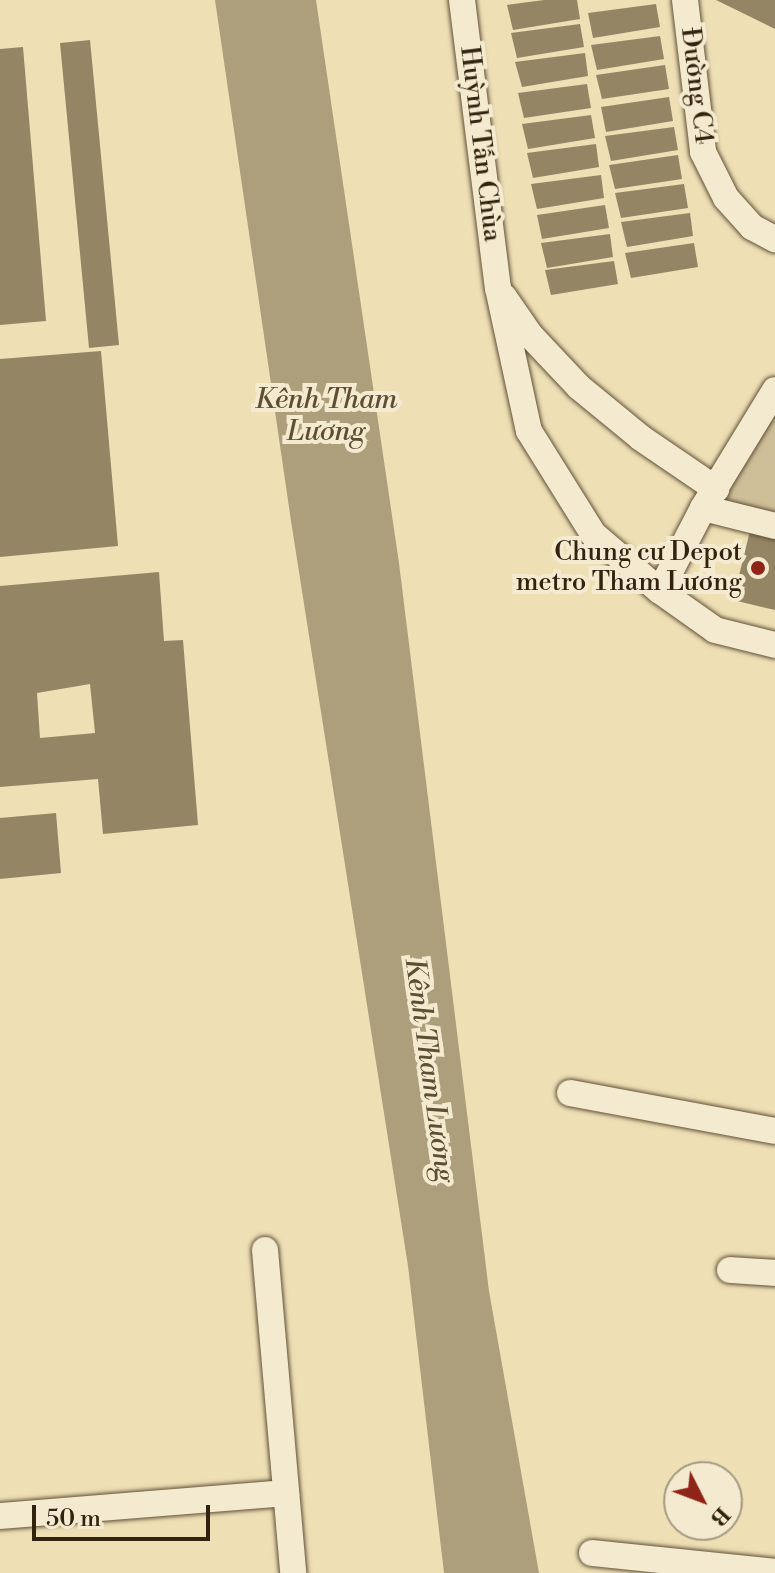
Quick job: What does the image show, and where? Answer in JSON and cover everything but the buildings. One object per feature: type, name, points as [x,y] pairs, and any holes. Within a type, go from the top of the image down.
[{"type":"street","name":"Huỳnh Tấn Chùa","points":[[462,0],[498,288],[529,431],[593,534],[660,591],[715,630],[775,645]]},
{"type":"street","name":"Đường C4","points":[[685,0],[703,152],[726,198],[752,227],[775,239]]},
{"type":"street","name":"Huỳnh Tấn Chùa","points":[[498,288],[530,335],[579,387],[710,499]]},
{"type":"street","points":[[660,591],[775,390]]},
{"type":"street","points":[[710,499],[775,526]]},
{"type":"street","points":[[570,1093],[775,1131]]},
{"type":"street","points":[[265,1250],[293,1573]]},
{"type":"street","points":[[730,1270],[775,1273]]},
{"type":"street","points":[[0,1516],[286,1493]]},
{"type":"street","points":[[592,1553],[775,1572]]},
{"type":"shaded area","points":[[775,414],[775,512],[718,501]]},
{"type":"water","name":"Kênh Tham Lương","points":[[215,0],[316,0],[399,563],[489,1291],[539,1573],[444,1573],[408,1266],[291,521]]},
{"type":"place","name":"Chung cư Depot metro Tham Lương","points":[[758,568]]}]
